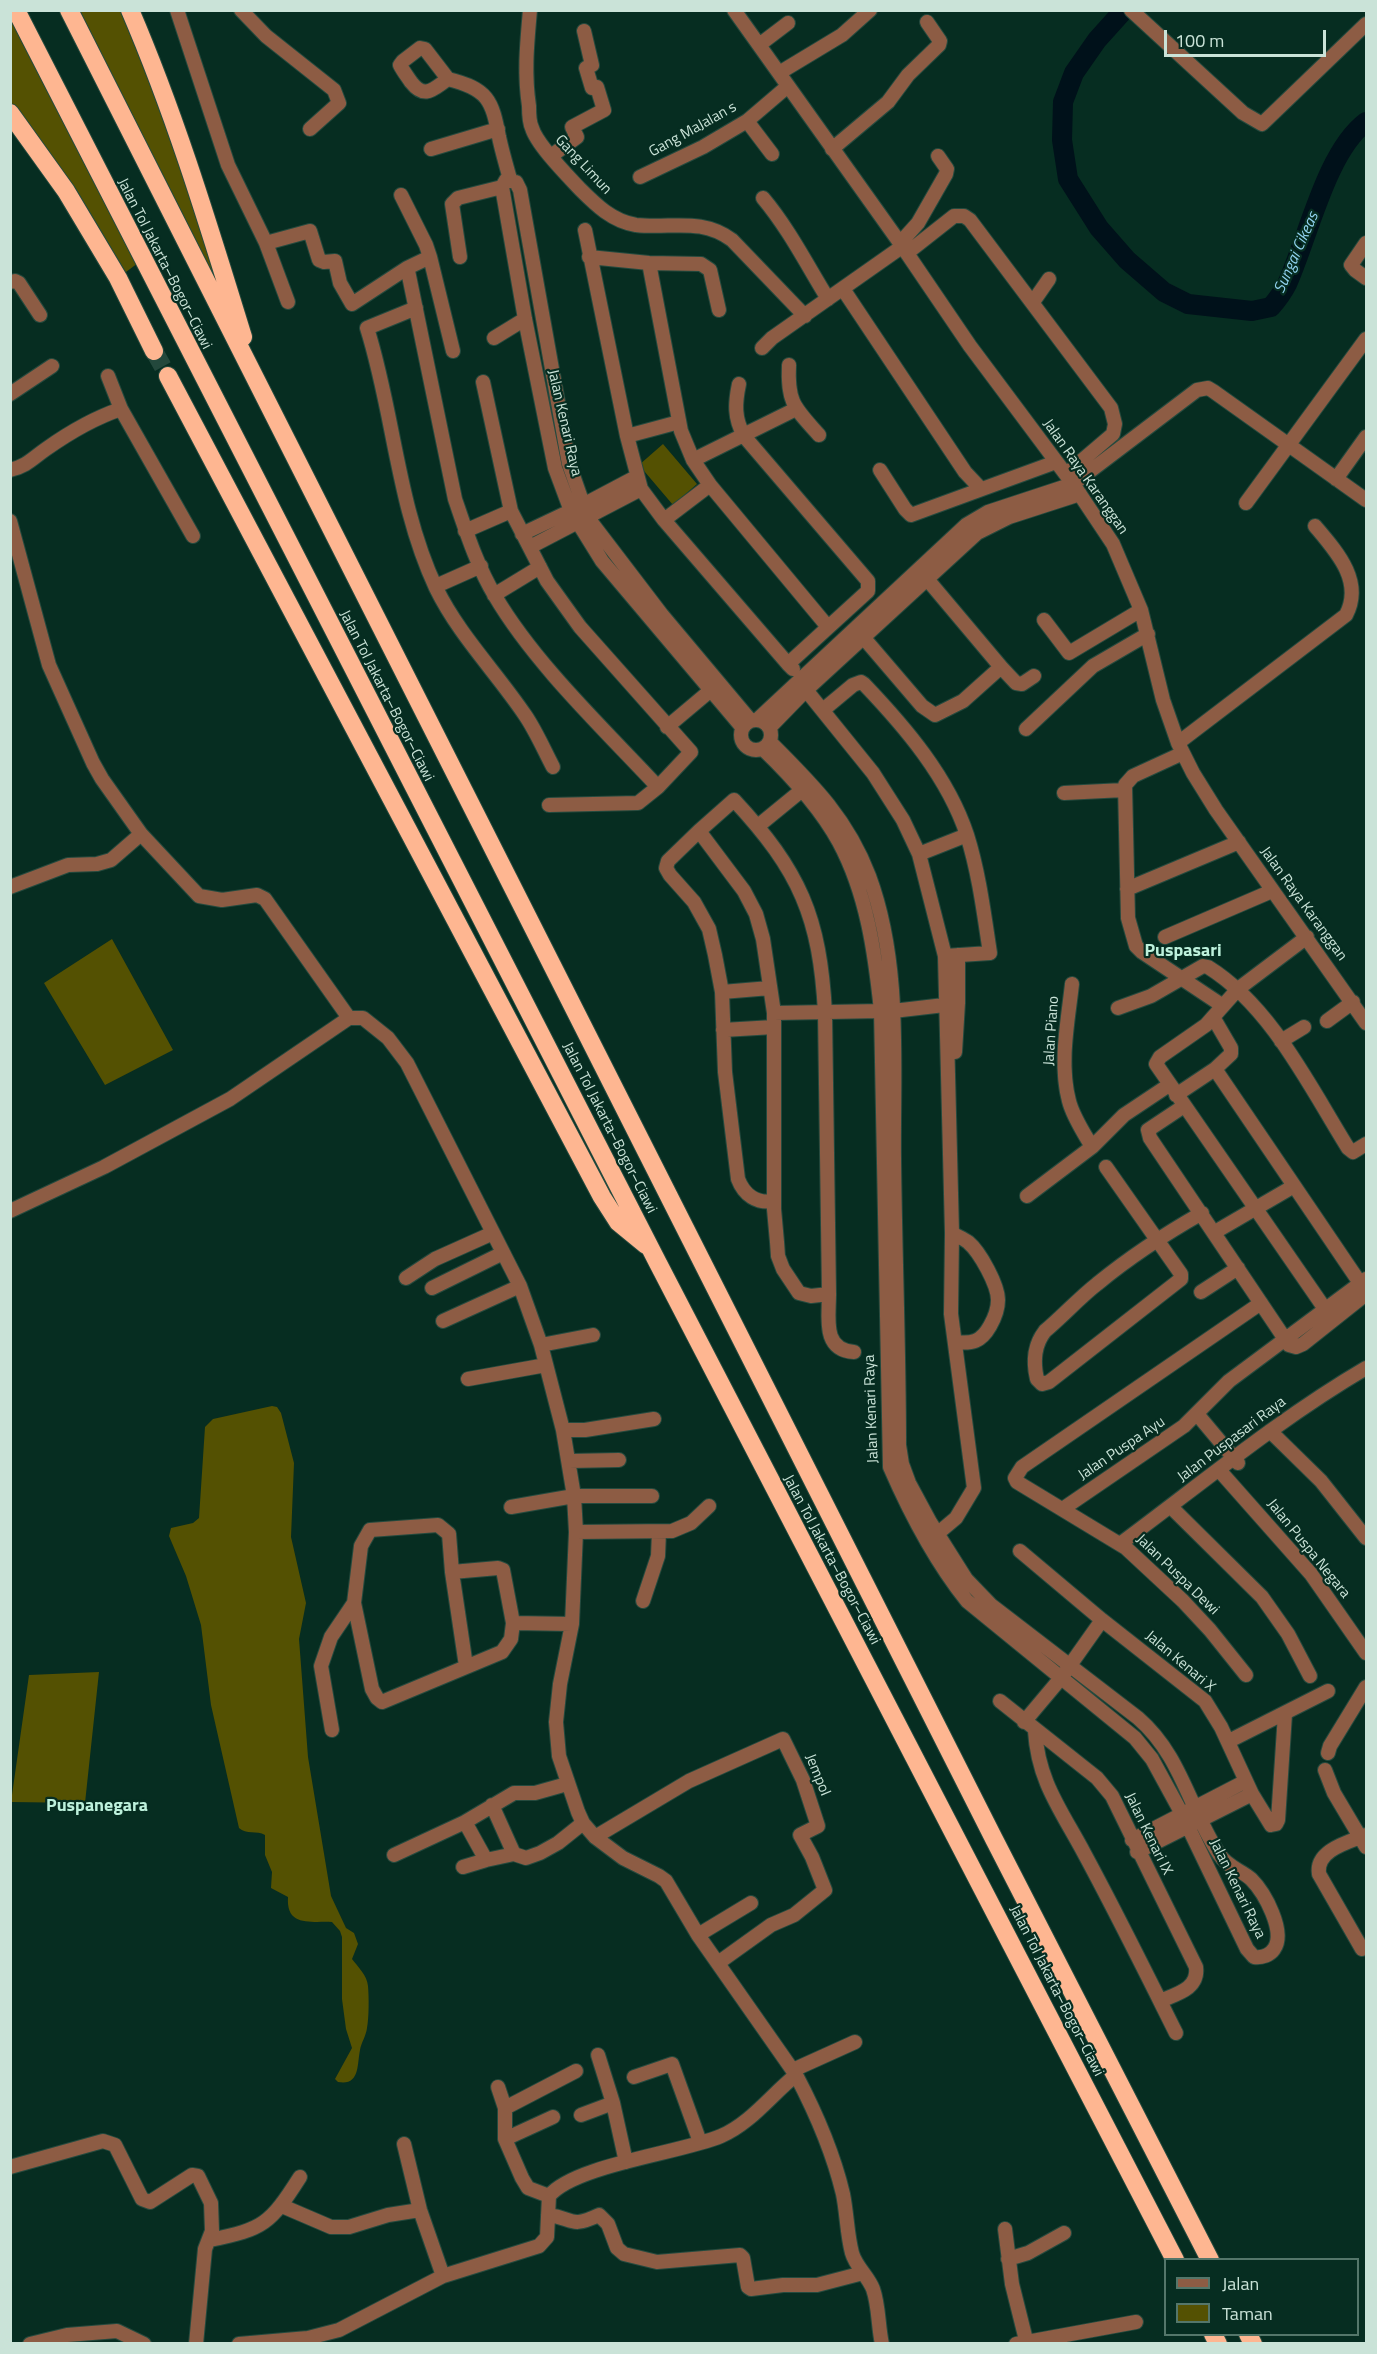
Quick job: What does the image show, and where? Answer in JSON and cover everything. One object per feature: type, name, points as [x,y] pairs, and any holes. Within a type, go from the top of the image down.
[{"type":"highway","name":"Jalan Tol Jakarta–Bogor–Ciawi","points":[[16,10],[184,343],[650,1248],[1174,2258]]},
{"type":"highway","name":"Jalan Tol Jakarta–Bogor–Ciawi","points":[[69,10],[995,1841],[1209,2258]]},
{"type":"highway","points":[[130,10],[158,75],[202,201],[258,384]]},
{"type":"highway","points":[[10,113],[66,191],[118,278],[154,351]]},
{"type":"highway","points":[[168,376],[602,1197],[618,1222],[650,1248]]},
{"type":"street","points":[[241,10],[267,36],[334,90],[339,103],[310,129]]},
{"type":"street","name":"Gang Limun","points":[[530,10],[525,75],[531,128],[551,156],[589,198],[616,220],[637,225],[699,226],[719,231],[732,240],[805,316]]},
{"type":"street","name":"Jalan Raya Karanggan","points":[[734,10],[904,248],[970,346],[1073,484],[1121,560],[1149,634],[1163,700],[1181,748],[1216,810],[1366,1023]]},
{"type":"street","points":[[779,73],[842,35],[870,10]]},
{"type":"street","points":[[1131,10],[1243,113],[1262,124],[1366,24]]},
{"type":"street","points":[[178,11],[228,165],[266,243],[288,302]]},
{"type":"street","points":[[832,149],[888,102],[921,61],[939,45],[940,41],[927,22]]},
{"type":"street","points":[[759,45],[788,23]]},
{"type":"street","points":[[551,156],[577,136],[572,127],[604,110],[597,87],[592,88],[586,68],[592,65],[584,31]]},
{"type":"street","name":"Jalan Kenari Raya","points":[[448,79],[464,83],[480,92],[490,103],[496,117],[525,319],[555,468],[602,561],[711,690],[755,724]]},
{"type":"street","name":"Gang MaJalan s","points":[[640,177],[703,147],[747,120],[788,86]]},
{"type":"street","points":[[747,120],[772,154]]},
{"type":"street","points":[[431,149],[498,129]]},
{"type":"street","points":[[904,248],[946,174],[946,166],[938,156]]},
{"type":"street","name":"Jalan Kenari Raya","points":[[506,183],[516,182],[520,190],[568,464],[580,515],[755,724]]},
{"type":"street","points":[[460,257],[452,204],[458,198],[506,183]]},
{"type":"street","points":[[401,195],[430,257],[453,351]]},
{"type":"street","points":[[763,198],[783,224],[828,299]]},
{"type":"street","points":[[762,348],[772,338],[904,248],[954,216],[964,216],[970,219],[1111,408],[1115,424],[1113,434],[1073,484],[988,512],[966,525],[804,684]]},
{"type":"street","points":[[585,230],[627,436],[639,483],[664,520],[804,684],[888,795],[919,854],[952,955],[949,1075],[951,1314],[974,1488],[956,1518],[937,1534]]},
{"type":"street","points":[[266,243],[310,231],[319,260],[335,261],[340,283],[352,304],[407,268],[430,257]]},
{"type":"street","points":[[1366,243],[1352,265],[1366,278]]},
{"type":"street","points":[[589,257],[706,266],[710,270],[719,310]]},
{"type":"street","points":[[649,263],[679,422],[693,460],[710,485],[828,627]]},
{"type":"street","points":[[408,271],[455,499],[465,531],[494,595],[522,636],[578,701],[658,787]]},
{"type":"street","points":[[1033,302],[1049,279]]},
{"type":"street","points":[[10,282],[20,283],[40,315]]},
{"type":"street","points":[[843,289],[965,472],[981,489]]},
{"type":"street","points":[[416,308],[367,328],[374,350],[397,465],[414,531],[436,586],[454,621],[524,714],[553,767]]},
{"type":"street","points":[[494,338],[525,319]]},
{"type":"street","points":[[1246,503],[1366,339]]},
{"type":"street","points":[[10,394],[52,366]]},
{"type":"street","points":[[789,366],[788,390],[796,409],[819,435]]},
{"type":"street","points":[[108,376],[121,409],[193,536]]},
{"type":"street","points":[[483,382],[511,512],[547,581],[580,627],[690,752],[642,801],[633,804],[549,805]]},
{"type":"street","points":[[738,384],[735,404],[738,424],[744,436],[868,581],[868,591],[788,664]]},
{"type":"street","points":[[755,724],[771,735],[766,746],[753,751],[744,746],[740,737],[755,724],[804,684],[863,637],[977,533],[1073,484],[1197,390],[1203,388],[1213,391],[1366,500]]},
{"type":"street","points":[[10,470],[25,466],[46,449],[98,416],[121,409]]},
{"type":"street","points":[[693,460],[796,409]]},
{"type":"street","points":[[627,436],[679,422]]},
{"type":"street","points":[[1336,479],[1366,437]]},
{"type":"street","points":[[880,470],[904,509],[911,515],[1056,462]]},
{"type":"street","points":[[530,547],[580,515],[639,483]]},
{"type":"street","points":[[664,520],[710,485]]},
{"type":"street","points":[[465,531],[511,512]]},
{"type":"street","points":[[522,534],[580,515]]},
{"type":"street","points":[[10,521],[55,681],[93,763],[141,834],[199,896],[222,900],[257,895],[265,899],[350,1018]]},
{"type":"street","points":[[1223,1006],[1181,980],[1136,946],[1128,918],[1124,790],[1127,781],[1133,776],[1181,748],[1346,615],[1351,605],[1353,592],[1348,572],[1315,526]]},
{"type":"street","points":[[436,586],[481,566]]},
{"type":"street","points":[[494,595],[540,567]]},
{"type":"street","points":[[927,579],[1016,683],[1022,684],[1034,676]]},
{"type":"street","points":[[1044,620],[1069,653],[1141,610]]},
{"type":"street","points":[[1026,729],[1093,666],[1149,634]]},
{"type":"street","points":[[863,637],[922,706],[935,715],[963,701],[1002,667]]},
{"type":"street","points":[[823,710],[853,685],[861,682],[864,684],[905,728],[949,797],[967,835],[990,953],[952,955]]},
{"type":"street","points":[[667,727],[711,690]]},
{"type":"street","name":"Jalan Kenari Raya","points":[[766,746],[802,790],[839,842],[855,879],[871,937],[887,1011]]},
{"type":"street","name":"Jalan Kenari Raya","points":[[766,746],[819,791],[856,847],[872,885],[883,925],[887,1011],[893,1426],[902,1464],[925,1524],[946,1572],[967,1601],[1140,1743],[1152,1759],[1186,1820],[1246,1949],[1258,1958],[1272,1952],[1279,1942],[1279,1933],[1264,1897],[1252,1881],[1236,1871],[1220,1855],[1161,1740],[1152,1730],[1071,1665],[980,1595],[966,1579],[937,1534],[925,1524]]},
{"type":"street","points":[[758,826],[802,790]]},
{"type":"street","points":[[1064,793],[1124,790]]},
{"type":"street","points":[[774,1201],[764,1202],[754,1198],[746,1192],[738,1179],[724,1072],[722,993],[709,929],[694,902],[666,868],[668,861],[734,800],[758,826],[783,860],[804,897],[815,932],[822,969],[825,1013],[829,1327],[831,1339],[839,1349],[854,1352]]},
{"type":"street","points":[[699,831],[744,891],[756,914],[763,939],[774,1020],[774,1201],[778,1256],[783,1269],[802,1295],[829,1294]]},
{"type":"street","points":[[10,887],[68,865],[97,864],[111,860],[141,834]]},
{"type":"street","points":[[919,854],[967,835]]},
{"type":"street","points":[[1127,889],[1239,842]]},
{"type":"street","points":[[1165,937],[1272,891]]},
{"type":"street","points":[[1307,937],[1239,990],[1214,1017],[1193,1035],[1157,1059],[1156,1066],[1325,1309]]},
{"type":"street","points":[[1118,1008],[1144,999],[1206,966],[1239,990],[1281,1041],[1348,1148],[1353,1152],[1366,1144]]},
{"type":"street","name":"Jalan Piano","points":[[1072,984],[1065,1048],[1066,1080],[1069,1101],[1092,1147]]},
{"type":"street","points":[[722,993],[770,988]]},
{"type":"street","points":[[1327,1021],[1353,1002]]},
{"type":"street","points":[[723,1030],[825,1013],[887,1011],[952,1004]]},
{"type":"street","points":[[1027,1196],[1092,1147],[1124,1115],[1177,1095],[1229,1058],[1232,1052],[1214,1017]]},
{"type":"street","points":[[10,1211],[104,1167],[230,1099],[336,1025],[350,1018],[363,1018],[388,1038],[400,1052],[520,1286],[541,1345],[563,1430],[574,1496],[576,1532],[572,1624],[560,1684],[556,1722],[558,1756],[567,1784],[583,1823],[595,1837],[623,1858],[662,1878],[698,1935],[795,2072],[814,2110],[828,2146],[843,2196],[852,2253],[873,2289],[882,2343]]},
{"type":"street","points":[[1281,1041],[1304,1027]]},
{"type":"street","points":[[1177,1095],[1148,1130],[1148,1133],[1285,1339],[1291,1346],[1299,1346],[1364,1285],[1215,1069]]},
{"type":"street","points":[[1106,1167],[1157,1238],[1181,1274],[1180,1281],[1044,1384],[1038,1381],[1035,1370],[1036,1349],[1045,1331],[1095,1285],[1157,1238],[1202,1213]]},
{"type":"street","points":[[1215,1232],[1294,1186]]},
{"type":"street","points":[[406,1278],[435,1259],[493,1233]]},
{"type":"street","points":[[952,1233],[968,1242],[979,1254],[998,1292],[999,1301],[991,1324],[979,1340],[972,1343],[955,1342]]},
{"type":"street","points":[[432,1288],[503,1252]]},
{"type":"street","points":[[1201,1292],[1238,1268]]},
{"type":"street","name":"Jalan Puspa Ayu","points":[[1064,1508],[1184,1426],[1229,1381],[1325,1309],[1364,1285]]},
{"type":"street","points":[[443,1321],[520,1286]]},
{"type":"street","name":"Jalan Puspa Dewi","points":[[1246,1675],[1183,1601],[1123,1546],[1064,1508],[1017,1482],[1016,1474],[1022,1467],[1262,1302]]},
{"type":"street","points":[[541,1345],[593,1335]]},
{"type":"street","points":[[468,1379],[546,1365]]},
{"type":"street","name":"Jalan Puspasari Raya","points":[[1123,1546],[1316,1399],[1366,1368]]},
{"type":"street","name":"Jalan Puspasari Raya","points":[[1273,1434],[1366,1377]]},
{"type":"street","points":[[1197,1414],[1228,1467]]},
{"type":"street","points":[[563,1430],[585,1430],[654,1419]]},
{"type":"street","points":[[1273,1434],[1321,1481],[1366,1538]]},
{"type":"street","points":[[569,1461],[619,1460]]},
{"type":"street","name":"Jalan Puspa Negara","points":[[1228,1467],[1366,1637]]},
{"type":"street","points":[[511,1507],[574,1496],[652,1496]]},
{"type":"street","points":[[576,1532],[672,1531],[690,1523],[709,1506]]},
{"type":"street","points":[[1173,1509],[1262,1597],[1288,1634],[1310,1676]]},
{"type":"street","points":[[452,1572],[498,1568],[503,1570],[513,1623],[511,1639],[502,1652],[480,1663],[466,1666],[382,1702],[376,1698],[372,1689],[354,1603],[361,1546],[368,1531],[375,1528],[438,1525],[449,1534],[452,1572],[466,1666]]},
{"type":"street","points":[[643,1601],[658,1556],[659,1532]]},
{"type":"street","name":"Jalan Kenari X","points":[[1020,1551],[1102,1620],[1205,1701],[1229,1741],[1268,1823],[1273,1825],[1278,1820],[1285,1714]]},
{"type":"street","name":"Jalan Puspa Negara","points":[[1313,1572],[1366,1653]]},
{"type":"street","points":[[332,1730],[321,1666],[331,1637],[354,1603]]},
{"type":"street","points":[[1102,1620],[1030,1726],[1036,1754],[1049,1791],[1084,1853],[1176,2034]]},
{"type":"street","points":[[513,1623],[572,1624]]},
{"type":"street","points":[[1328,1754],[1330,1746],[1366,1687]]},
{"type":"street","points":[[1229,1741],[1328,1691]]},
{"type":"street","name":"Jalan Kenari IX","points":[[1000,1701],[1087,1771],[1112,1796],[1196,1967],[1196,1978],[1193,1984],[1160,2001]]},
{"type":"street","name":"Jempol","points":[[595,1837],[689,1780],[783,1739],[803,1780],[818,1826],[800,1835],[825,1890],[794,1915],[771,1925],[718,1963]]},
{"type":"street","points":[[1325,1770],[1334,1793],[1364,1840],[1330,1851],[1319,1862],[1319,1874],[1362,1949]]},
{"type":"street","points":[[394,1855],[465,1822],[514,1793],[535,1793],[567,1784]]},
{"type":"street","points":[[1186,1820],[1195,1807],[1249,1787]]},
{"type":"street","points":[[1135,1846],[1186,1820],[1202,1820],[1249,1787]]},
{"type":"street","points":[[492,1805],[514,1854]]},
{"type":"street","points":[[465,1822],[486,1860]]},
{"type":"street","points":[[463,1867],[514,1854],[526,1858],[540,1853],[558,1843],[583,1823]]},
{"type":"street","points":[[698,1935],[751,1903]]},
{"type":"street","points":[[239,2343],[308,2337],[339,2330],[443,2276],[539,2246],[547,2237],[549,2196],[554,2190],[569,2181],[626,2162],[721,2136],[737,2127],[795,2072],[855,2042]]},
{"type":"street","points":[[598,2055],[613,2103],[626,2162]]},
{"type":"street","points":[[634,2077],[672,2064],[700,2142]]},
{"type":"street","points":[[505,2108],[576,2071]]},
{"type":"street","points":[[498,2087],[505,2108],[505,2139],[525,2184],[533,2191],[549,2196]]},
{"type":"street","points":[[581,2115],[613,2103]]},
{"type":"street","points":[[505,2139],[553,2116]]},
{"type":"street","points":[[10,2167],[103,2141],[115,2145],[142,2199],[146,2202],[150,2202],[192,2175],[198,2176],[212,2210],[210,2240],[205,2249],[196,2343]]},
{"type":"street","points":[[404,2145],[420,2210],[443,2276]]},
{"type":"street","points":[[210,2240],[242,2234],[257,2228],[282,2206],[300,2177]]},
{"type":"street","points":[[282,2206],[331,2227],[349,2227],[387,2215],[420,2210]]},
{"type":"street","points":[[548,2215],[570,2223],[584,2223],[599,2215],[608,2224],[617,2248],[624,2254],[657,2262],[740,2255],[744,2258],[747,2287],[751,2289],[783,2285],[818,2285],[863,2273]]},
{"type":"street","points":[[1005,2229],[1023,2342],[1136,2322]]},
{"type":"street","points":[[1008,2259],[1028,2253],[1064,2233]]},
{"type":"street","points":[[30,2343],[67,2335],[117,2331],[144,2343]]},
{"type":"green space","points":[[10,11],[142,260],[118,278],[11,113]]},
{"type":"green space","points":[[69,11],[130,11],[258,384]]},
{"type":"green space","points":[[663,444],[697,484],[673,505],[639,465]]},
{"type":"green space","points":[[112,939],[173,1050],[105,1085],[44,983]]},
{"type":"green space","points":[[272,1406],[277,1407],[281,1413],[294,1463],[291,1537],[306,1603],[299,1639],[308,1757],[331,1896],[346,1928],[354,1933],[358,1944],[352,1959],[364,1975],[368,1986],[366,2031],[358,2068],[354,2078],[345,2082],[338,2082],[335,2079],[352,2048],[346,2029],[342,1999],[342,1937],[332,1922],[308,1922],[295,1918],[288,1907],[288,1897],[271,1888],[272,1872],[265,1855],[265,1835],[239,1828],[211,1705],[201,1625],[186,1576],[169,1536],[171,1528],[193,1523],[199,1518],[205,1427],[213,1419]]},
{"type":"green space","points":[[99,1672],[85,1803],[11,1802],[29,1675]]},
{"type":"waterway","name":"Sungai Cikeas","points":[[1124,10],[1097,40],[1074,73],[1063,102],[1062,140],[1068,179],[1099,228],[1127,260],[1164,292],[1188,304],[1252,311],[1271,307],[1287,284],[1329,174],[1352,136],[1366,122]]},
{"type":"tunnel","points":[[154,351],[168,376]]},
{"type":"district","name":"Puspasari","points":[[1183,952]]},
{"type":"district","name":"Puspanegara","points":[[97,1807]]}]
